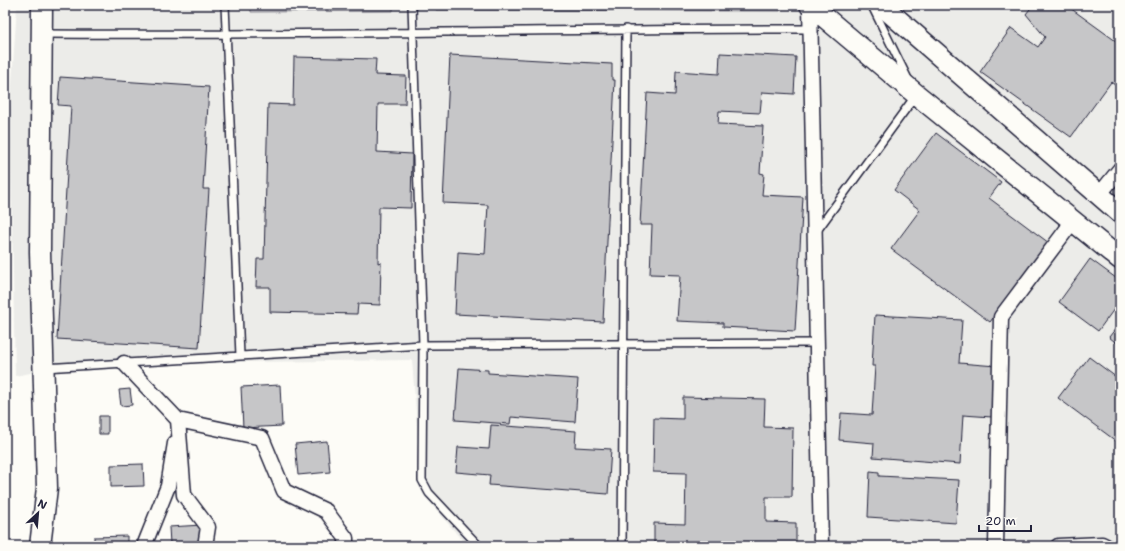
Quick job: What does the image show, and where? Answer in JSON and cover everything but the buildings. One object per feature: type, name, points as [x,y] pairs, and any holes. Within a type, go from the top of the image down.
[{"type":"street","points":[[40,546],[47,488],[42,369],[40,252],[43,34],[42,5]]},
{"type":"street","points":[[810,5],[822,546]]},
{"type":"street","points":[[810,5],[916,95],[1120,259]]},
{"type":"street","points":[[881,5],[1120,212]]},
{"type":"street","points":[[1099,195],[1120,170]]},
{"type":"street","points":[[996,546],[1001,317],[1073,221]]},
{"type":"street","points":[[124,364],[178,420],[262,438],[284,491],[326,511],[346,538],[346,546]]},
{"type":"street","points":[[144,546],[168,486],[178,420]]},
{"type":"street","points":[[178,420],[184,495],[208,527],[205,546]]},
{"type":"street","points":[[1058,546],[1102,544],[1106,546]]},
{"type":"lane","points":[[225,5],[240,356]]},
{"type":"lane","points":[[412,5],[423,345],[422,480],[429,493],[479,546]]},
{"type":"lane","points":[[815,234],[916,95],[872,5]]},
{"type":"lane","points":[[43,34],[413,34],[626,29],[810,30]]},
{"type":"lane","points":[[622,546],[626,29]]},
{"type":"lane","points":[[42,369],[423,345],[817,342]]},
{"type":"shaded area","points":[[17,5],[1120,5],[1120,546],[467,546],[422,493],[412,360],[76,364],[15,376],[10,112]]},
{"type":"shaded area","points":[[251,5],[393,5],[393,11],[251,12]]},
{"type":"shaded area","points":[[436,5],[780,5],[780,11],[436,10]]}]
